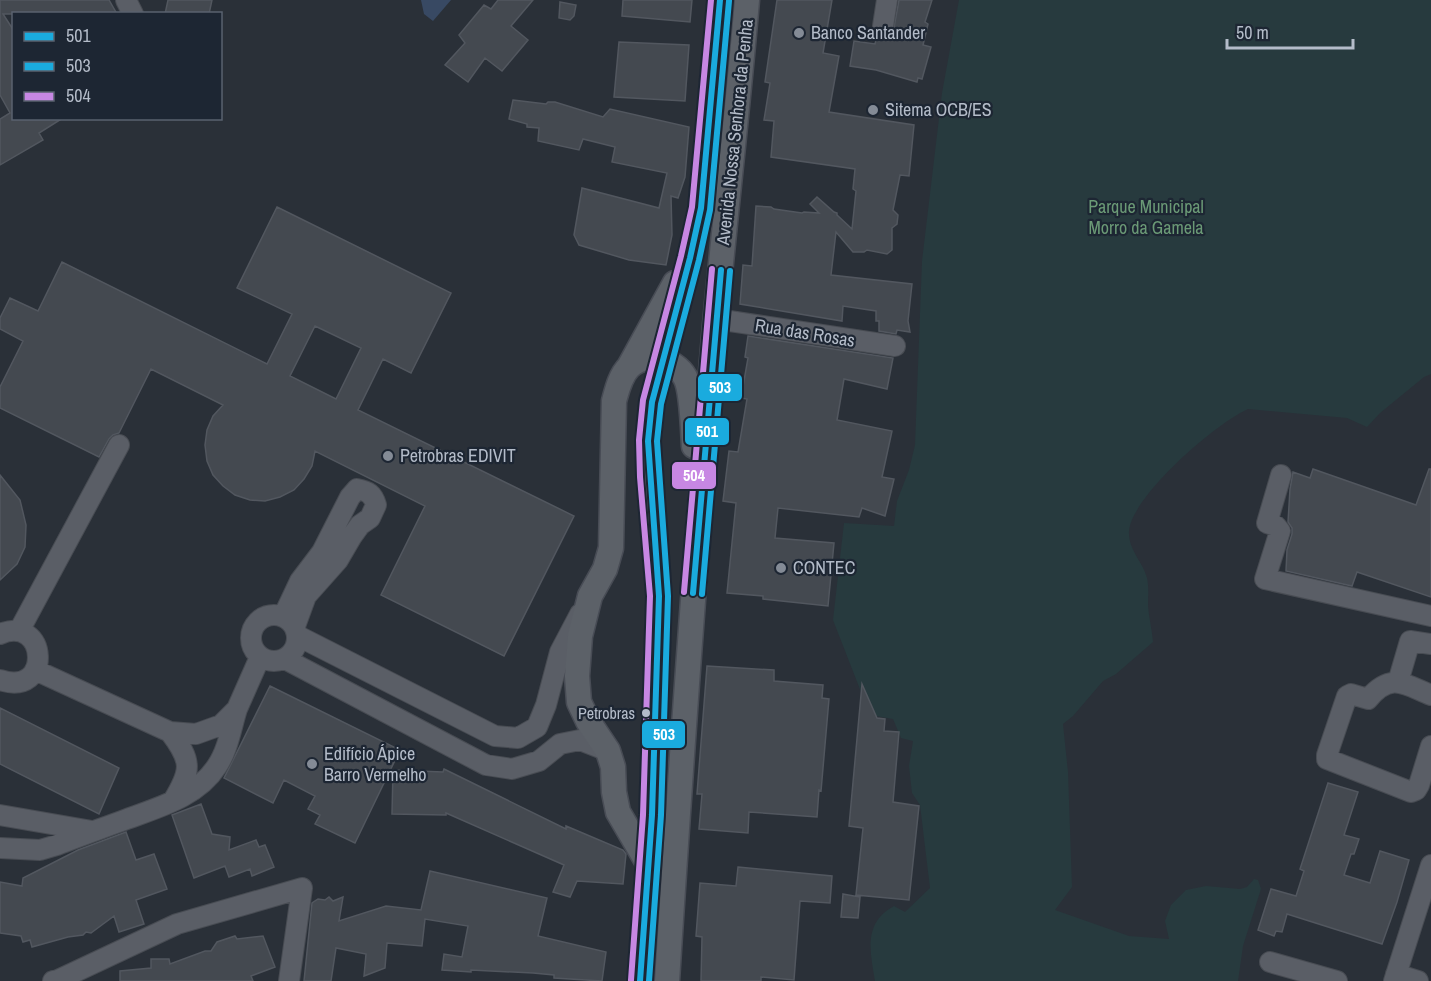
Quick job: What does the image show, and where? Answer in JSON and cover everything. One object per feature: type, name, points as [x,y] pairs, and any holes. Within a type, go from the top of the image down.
[{"type":"main road","name":"Avenida Nossa Senhora da Penha","points":[[640,981],[652,815],[659,596],[648,441],[652,402],[701,208],[720,0]]},
{"type":"main road","name":"Avenida Nossa Senhora da Penha","points":[[667,981],[700,506],[747,0]]},
{"type":"main road","points":[[649,865],[618,812],[614,792],[613,766],[608,752],[588,722],[579,702],[577,676],[580,636],[590,596],[605,569],[611,548],[614,401],[619,383],[690,258]]},
{"type":"main road","points":[[629,367],[646,359],[662,359],[679,368],[687,380],[700,506]]},
{"type":"main road","points":[[614,792],[622,807],[631,812],[652,815],[668,811],[679,798]]},
{"type":"street","points":[[883,26],[887,0]]},
{"type":"street","name":"Rua das Rosas","points":[[716,319],[895,346]]},
{"type":"street","points":[[0,680],[9,683],[20,682],[29,678],[35,670],[39,658],[37,647],[30,637],[10,632],[119,445]]},
{"type":"street","points":[[1281,475],[1267,523],[1276,526],[1280,531],[1265,579],[1431,616]]},
{"type":"street","points":[[292,626],[306,596],[338,560],[351,536],[369,518],[376,505],[374,497],[366,490],[357,489],[350,497],[322,552],[300,581],[292,626],[297,646],[293,654],[285,660],[268,661],[260,657],[253,649],[250,639],[252,629],[259,620],[268,615],[292,626],[495,735],[518,738],[537,727],[546,705],[560,651],[590,596]]},
{"type":"street","points":[[1398,682],[1410,641],[1431,644]]},
{"type":"street","points":[[0,848],[40,850],[173,801],[193,791],[206,780],[225,751],[237,709],[260,657]]},
{"type":"street","points":[[285,660],[486,765],[512,769],[539,761],[560,744],[580,740],[608,752]]},
{"type":"street","points":[[35,670],[170,732],[196,734],[208,731],[221,725],[237,709]]},
{"type":"street","points":[[1431,695],[1398,682],[1377,689],[1368,699],[1352,694],[1347,696],[1327,759],[1411,792],[1419,785],[1431,746]]},
{"type":"street","points":[[170,732],[184,751],[187,761],[184,784],[173,801]]},
{"type":"street","points":[[0,815],[94,831]]},
{"type":"street","points":[[1418,981],[1395,978],[1431,865]]},
{"type":"street","points":[[53,981],[58,981],[177,924],[302,888],[289,981]]},
{"type":"street","points":[[1270,962],[1337,981]]},
{"type":"green space","name":"Parque Municipal Morro da Gamela","points":[[959,0],[1431,0],[1431,374],[1424,377],[1380,413],[1367,427],[1347,418],[1248,409],[1216,429],[1178,462],[1144,499],[1134,516],[1129,531],[1133,550],[1147,578],[1153,642],[1116,674],[1103,681],[1073,716],[1063,724],[1068,772],[1072,887],[1055,910],[1129,936],[1169,939],[1165,921],[1171,905],[1186,890],[1206,886],[1240,889],[1247,887],[1254,879],[1258,880],[1261,889],[1243,946],[1238,981],[875,981],[871,939],[877,921],[894,906],[905,912],[930,888],[920,805],[912,793],[909,766],[913,741],[901,738],[893,719],[870,715],[833,620],[844,523],[894,526],[897,501],[909,470],[915,445],[922,261],[942,93]]},
{"type":"water","points":[[421,0],[451,0],[433,21],[424,14]]},
{"type":"building","points":[[0,0],[109,0],[116,12],[12,12],[12,14],[3,14],[12,28],[12,120],[60,120],[39,133],[43,140],[0,165],[0,119],[10,113],[0,95]]},
{"type":"building","points":[[168,0],[212,0],[209,12],[165,12]]},
{"type":"building","points":[[498,0],[533,0],[511,26],[528,40],[502,71],[485,58],[468,82],[445,65],[465,43],[459,35],[484,5],[491,9]]},
{"type":"building","points":[[623,0],[692,0],[690,22],[622,16]]},
{"type":"building","points":[[777,0],[832,0],[823,53],[839,56],[829,112],[914,125],[909,176],[900,175],[893,210],[898,215],[897,224],[892,228],[892,250],[887,254],[867,250],[853,252],[836,232],[831,275],[912,284],[908,321],[910,332],[897,330],[896,334],[879,331],[876,311],[843,306],[842,321],[740,304],[743,265],[752,266],[756,206],[802,213],[819,213],[810,204],[817,197],[852,229],[856,191],[853,189],[855,169],[771,157],[774,121],[764,120],[770,83],[765,82]]},
{"type":"building","points":[[899,0],[932,0],[925,22],[928,24],[923,45],[931,47],[922,79],[918,78],[917,82],[876,70],[850,66],[854,41],[875,44],[877,36],[887,37],[893,33]]},
{"type":"building","points":[[560,2],[576,5],[574,16],[570,20],[559,18]]},
{"type":"building","points":[[619,42],[689,45],[685,101],[614,97]]},
{"type":"building","points":[[513,100],[546,104],[555,102],[603,117],[610,109],[689,127],[685,177],[678,198],[671,196],[672,235],[666,265],[629,260],[579,245],[574,235],[582,188],[659,208],[667,173],[612,162],[615,147],[583,139],[579,150],[538,141],[539,128],[527,127],[527,124],[509,119]]},
{"type":"building","name":"Petrobras EDIVIT","points":[[277,207],[451,293],[411,373],[383,359],[358,410],[574,516],[504,656],[381,595],[425,506],[315,451],[312,466],[294,490],[265,501],[250,500],[235,495],[213,475],[207,461],[205,445],[207,430],[213,416],[223,405],[151,369],[119,433],[109,439],[99,457],[0,408],[0,387],[23,341],[0,329],[0,318],[10,298],[38,311],[62,262],[267,364],[292,314],[237,288]],"holes":[[[315,326],[361,348],[336,399],[290,376]]]},
{"type":"building","points":[[748,336],[893,358],[887,389],[844,379],[837,420],[892,431],[882,477],[894,479],[885,516],[862,508],[859,517],[778,508],[775,538],[834,543],[828,606],[727,593],[736,503],[723,501],[729,451],[738,452],[747,399],[741,398],[748,358],[745,357]]},
{"type":"building","points":[[1313,469],[1416,505],[1429,469],[1431,469],[1431,597],[1357,572],[1352,586],[1286,571],[1287,550],[1292,534],[1292,528],[1288,522],[1293,472],[1310,478]]},
{"type":"building","points":[[0,475],[20,500],[26,525],[25,547],[17,564],[0,580]]},
{"type":"building","points":[[707,666],[774,670],[774,681],[823,685],[822,698],[829,699],[817,817],[749,812],[748,833],[699,829],[702,794],[697,794]]},
{"type":"building","points":[[862,684],[877,718],[885,719],[884,731],[899,732],[893,802],[919,806],[909,900],[856,895],[863,828],[849,826]]},
{"type":"building","name":"Edifício Ápice Barro Vermelho","points":[[270,686],[400,750],[355,843],[315,824],[320,815],[308,809],[315,796],[284,780],[273,803],[224,778]]},
{"type":"building","points":[[0,708],[119,768],[99,814],[0,764]]},
{"type":"building","points":[[444,769],[566,829],[566,826],[623,850],[626,854],[623,884],[577,881],[570,897],[553,892],[564,865],[446,813],[446,815],[392,814],[393,770],[443,772]]},
{"type":"building","points":[[1328,783],[1358,792],[1344,835],[1359,839],[1344,875],[1370,883],[1380,851],[1409,860],[1382,944],[1287,914],[1282,932],[1276,931],[1274,936],[1258,930],[1271,889],[1296,896],[1304,871],[1300,869]]},
{"type":"building","points":[[201,804],[212,834],[230,837],[229,850],[256,840],[259,847],[265,845],[274,867],[252,876],[250,869],[229,877],[225,866],[194,878],[172,815]]},
{"type":"building","points":[[126,832],[136,860],[154,854],[167,889],[136,900],[144,924],[119,932],[114,916],[91,933],[86,932],[83,935],[32,947],[30,940],[23,942],[21,936],[0,933],[0,882],[22,886],[23,878],[78,850]]},
{"type":"building","points":[[738,867],[832,876],[830,903],[800,901],[794,980],[761,977],[761,981],[701,981],[702,937],[696,936],[700,883],[736,886]]},
{"type":"building","points":[[430,871],[547,898],[538,936],[606,952],[602,981],[554,978],[554,975],[533,973],[442,970],[444,954],[462,957],[468,926],[425,919],[422,946],[387,943],[385,968],[364,976],[366,954],[336,948],[331,981],[304,981],[312,903],[318,899],[325,900],[329,897],[333,901],[343,897],[339,921],[386,906],[421,910]]},
{"type":"building","points":[[843,894],[860,897],[858,918],[841,917]]},
{"type":"building","points":[[235,936],[237,939],[263,936],[275,967],[251,976],[253,981],[120,981],[120,971],[151,968],[151,959],[169,959],[170,964],[205,951],[211,951],[217,942]]},
{"type":"transit line","name":"504","points":[[631,980],[643,815],[650,596],[639,440],[643,400],[692,207],[711,0]]},
{"type":"transit line","name":"501","points":[[640,981],[652,815],[659,596],[648,441],[652,402],[701,208],[720,0]]},
{"type":"transit line","name":"503","points":[[649,981],[661,815],[668,596],[657,441],[661,404],[710,210],[729,1]]},
{"type":"transit line","name":"504","points":[[684,592],[712,269]]},
{"type":"transit line","name":"501","points":[[693,593],[721,270]]},
{"type":"transit line","name":"503","points":[[702,594],[730,271]]},
{"type":"place","name":"Banco Santander","points":[[799,33]]},
{"type":"place","name":"Sitema OCB/ES","points":[[873,110]]},
{"type":"place","name":"Petrobras EDIVIT","points":[[388,456]]},
{"type":"place","name":"CONTEC","points":[[781,568]]},
{"type":"place","name":"Petrobras","points":[[646,713]]},
{"type":"place","name":"Edifício Ápice Barro Vermelho","points":[[312,764]]}]
